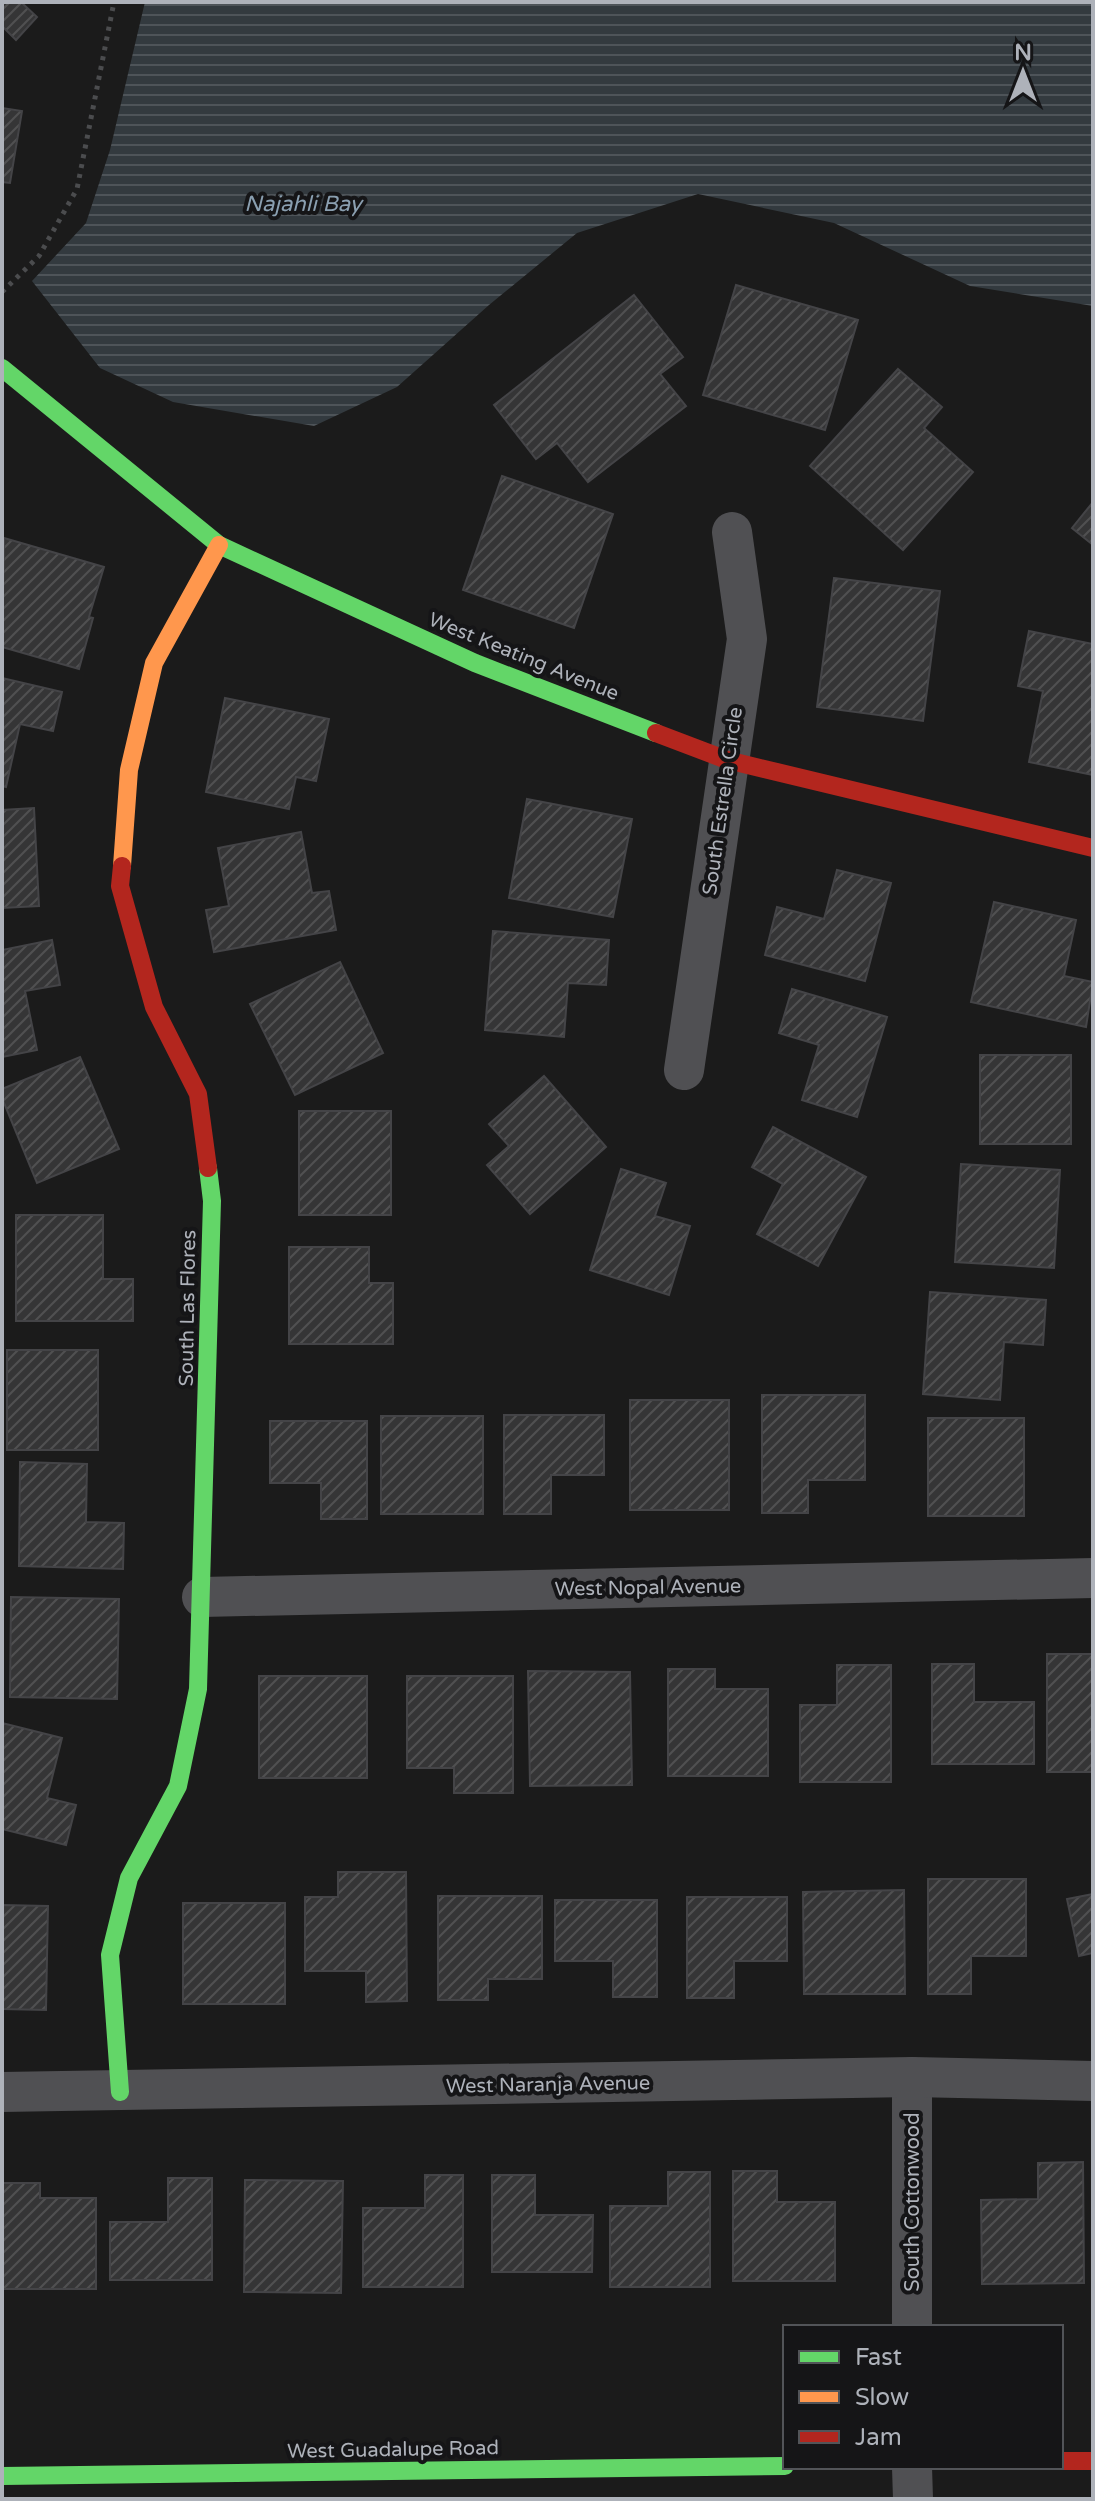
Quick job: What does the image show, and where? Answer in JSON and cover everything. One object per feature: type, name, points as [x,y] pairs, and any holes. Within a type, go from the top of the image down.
[{"type":"street","name":"West Keating Avenue","points":[[2,368],[219,545],[475,663],[727,760],[1093,848]]},
{"type":"street","name":"South Estrella Circle","points":[[684,1070],[747,639],[732,532]]},
{"type":"street","name":"South Las Flores","points":[[120,2092],[110,1955],[129,1878],[178,1786],[198,1689],[212,1201],[198,1094],[154,1007],[120,886],[129,770],[154,663],[219,545]]},
{"type":"street","name":"West Nopal Avenue","points":[[202,1597],[1093,1578]]},
{"type":"street","name":"West Naranja Avenue","points":[[2,2092],[912,2077],[1093,2081]]},
{"type":"street","name":"South Cottonwood","points":[[912,2077],[912,2325]]},
{"type":"street","points":[[1063,2461],[1093,2461]]},
{"type":"street","name":"West Guadalupe Road","points":[[2,2476],[783,2466]]},
{"type":"street","points":[[912,2469],[913,2499]]},
{"type":"path","points":[[2,292],[39,256],[77,189],[114,2]]},
{"type":"water","name":"Najahli Bay","points":[[145,2],[1093,2],[1093,306],[970,286],[834,223],[698,194],[577,233],[489,305],[397,387],[314,426],[173,402],[100,368],[32,281],[86,223],[110,150]]},
{"type":"building","points":[[2,2],[21,2],[37,17],[16,40],[2,26]]},
{"type":"building","points":[[2,108],[22,111],[10,183],[2,182]]},
{"type":"building","points":[[736,285],[858,320],[825,430],[703,395]]},
{"type":"building","points":[[634,295],[683,357],[660,374],[686,406],[588,482],[557,443],[536,459],[494,405]]},
{"type":"building","points":[[898,369],[942,407],[924,428],[973,472],[903,550],[810,466]]},
{"type":"building","points":[[502,476],[613,514],[574,628],[463,590]]},
{"type":"building","points":[[1093,502],[1093,545],[1072,528]]},
{"type":"building","points":[[4,538],[104,567],[89,617],[93,618],[79,669],[2,647]]},
{"type":"building","points":[[834,578],[940,591],[923,721],[817,707]]},
{"type":"building","points":[[1029,631],[1093,644],[1093,775],[1029,762],[1043,691],[1018,686]]},
{"type":"building","points":[[2,678],[62,692],[53,731],[20,724],[6,787],[2,786]]},
{"type":"building","points":[[225,698],[329,719],[316,781],[296,777],[289,809],[206,792]]},
{"type":"building","points":[[527,799],[632,819],[613,917],[509,898]]},
{"type":"building","points":[[34,808],[39,906],[2,908],[2,810]]},
{"type":"building","points":[[301,832],[312,893],[329,891],[336,930],[214,952],[206,910],[229,906],[218,848]]},
{"type":"building","points":[[837,870],[891,883],[865,981],[765,955],[777,907],[824,919]]},
{"type":"building","points":[[994,902],[1076,920],[1064,976],[1093,982],[1086,1027],[971,1002]]},
{"type":"building","points":[[493,931],[609,940],[606,985],[568,983],[564,1037],[485,1030]]},
{"type":"building","points":[[52,940],[60,985],[25,991],[37,1050],[2,1057],[2,950]]},
{"type":"building","points":[[340,962],[383,1053],[295,1095],[250,1004]]},
{"type":"building","points":[[792,989],[887,1017],[857,1117],[802,1100],[819,1045],[779,1033]]},
{"type":"building","points":[[980,1055],[1071,1055],[1071,1144],[980,1144]]},
{"type":"building","points":[[80,1057],[119,1149],[37,1183],[2,1098],[2,1089]]},
{"type":"building","points":[[544,1076],[606,1147],[530,1214],[487,1165],[509,1146],[489,1124]]},
{"type":"building","points":[[299,1111],[391,1111],[391,1215],[299,1215]]},
{"type":"building","points":[[773,1127],[866,1177],[818,1266],[757,1234],[783,1184],[752,1167]]},
{"type":"building","points":[[961,1164],[1060,1170],[1054,1268],[955,1262]]},
{"type":"building","points":[[621,1169],[666,1183],[655,1216],[690,1226],[669,1295],[590,1270]]},
{"type":"building","points":[[16,1215],[103,1215],[103,1279],[133,1279],[133,1321],[16,1321]]},
{"type":"building","points":[[289,1247],[369,1247],[369,1283],[393,1283],[393,1344],[289,1344]]},
{"type":"building","points":[[930,1292],[1046,1300],[1043,1345],[1004,1342],[1000,1400],[923,1394]]},
{"type":"building","points":[[7,1350],[98,1350],[98,1450],[7,1450]]},
{"type":"building","points":[[762,1395],[865,1395],[865,1480],[808,1480],[808,1513],[762,1513]]},
{"type":"building","points":[[630,1400],[729,1400],[729,1510],[630,1510]]},
{"type":"building","points":[[504,1415],[604,1415],[604,1475],[551,1475],[551,1514],[504,1514]]},
{"type":"building","points":[[381,1416],[483,1416],[483,1514],[381,1514]]},
{"type":"building","points":[[928,1418],[1024,1418],[1024,1516],[928,1516]]},
{"type":"building","points":[[270,1421],[367,1421],[367,1519],[321,1519],[321,1483],[270,1483]]},
{"type":"building","points":[[20,1462],[87,1464],[86,1522],[124,1523],[123,1569],[19,1566]]},
{"type":"building","points":[[11,1597],[119,1599],[117,1699],[10,1697]]},
{"type":"building","points":[[1047,1654],[1093,1654],[1093,1772],[1047,1772]]},
{"type":"building","points":[[932,1664],[974,1664],[974,1702],[1034,1702],[1034,1764],[932,1764]]},
{"type":"building","points":[[837,1665],[891,1665],[891,1782],[800,1782],[800,1705],[837,1705]]},
{"type":"building","points":[[668,1669],[715,1669],[715,1689],[768,1689],[768,1776],[668,1776]]},
{"type":"building","points":[[528,1671],[630,1672],[632,1785],[530,1786]]},
{"type":"building","points":[[259,1676],[367,1676],[367,1778],[259,1778]]},
{"type":"building","points":[[407,1676],[513,1676],[513,1793],[454,1793],[454,1768],[407,1768]]},
{"type":"building","points":[[2,1723],[62,1738],[47,1798],[76,1805],[66,1845],[2,1829]]},
{"type":"building","points":[[338,1872],[406,1872],[407,2001],[366,2002],[366,1971],[305,1971],[305,1897],[338,1897]]},
{"type":"building","points":[[928,1879],[1026,1879],[1026,1956],[971,1956],[971,1994],[928,1994]]},
{"type":"building","points":[[904,1890],[905,1994],[804,1994],[803,1892]]},
{"type":"building","points":[[1093,1894],[1093,1953],[1079,1956],[1067,1899]]},
{"type":"building","points":[[438,1896],[542,1896],[542,1979],[488,1979],[488,2000],[438,2000]]},
{"type":"building","points":[[687,1897],[787,1897],[787,1961],[734,1961],[734,1998],[687,1998]]},
{"type":"building","points":[[555,1900],[657,1900],[657,1997],[613,1997],[613,1961],[555,1961]]},
{"type":"building","points":[[183,1903],[285,1903],[285,2004],[183,2004]]},
{"type":"building","points":[[2,1905],[48,1906],[46,2010],[2,2009]]},
{"type":"building","points":[[1083,2162],[1084,2283],[982,2284],[981,2200],[1038,2199],[1038,2163]]},
{"type":"building","points":[[733,2171],[777,2171],[777,2202],[835,2202],[835,2281],[733,2281]]},
{"type":"building","points":[[668,2172],[710,2172],[710,2287],[610,2287],[610,2206],[668,2206]]},
{"type":"building","points":[[425,2175],[463,2175],[463,2287],[363,2287],[363,2208],[425,2208]]},
{"type":"building","points":[[492,2175],[535,2175],[535,2215],[593,2215],[592,2272],[492,2272]]},
{"type":"building","points":[[168,2178],[212,2178],[212,2280],[110,2280],[110,2222],[168,2222]]},
{"type":"building","points":[[245,2180],[343,2181],[341,2293],[244,2292]]},
{"type":"building","points":[[2,2183],[40,2183],[40,2198],[96,2198],[96,2289],[2,2289]]},
{"type":"traffic: fast","points":[[2,368],[219,545],[475,663],[656,733]]},
{"type":"traffic: fast","points":[[120,2092],[110,1955],[129,1878],[178,1786],[198,1689],[212,1201],[208,1168]]},
{"type":"traffic: fast","points":[[2,2476],[783,2466]]},
{"type":"traffic: slow","points":[[122,866],[129,770],[154,663],[219,545]]},
{"type":"traffic: jam","points":[[656,733],[727,760],[1093,848]]},
{"type":"traffic: jam","points":[[122,866],[120,886],[154,1007],[198,1094],[208,1168]]},
{"type":"traffic: jam","points":[[1063,2461],[1093,2461]]}]
